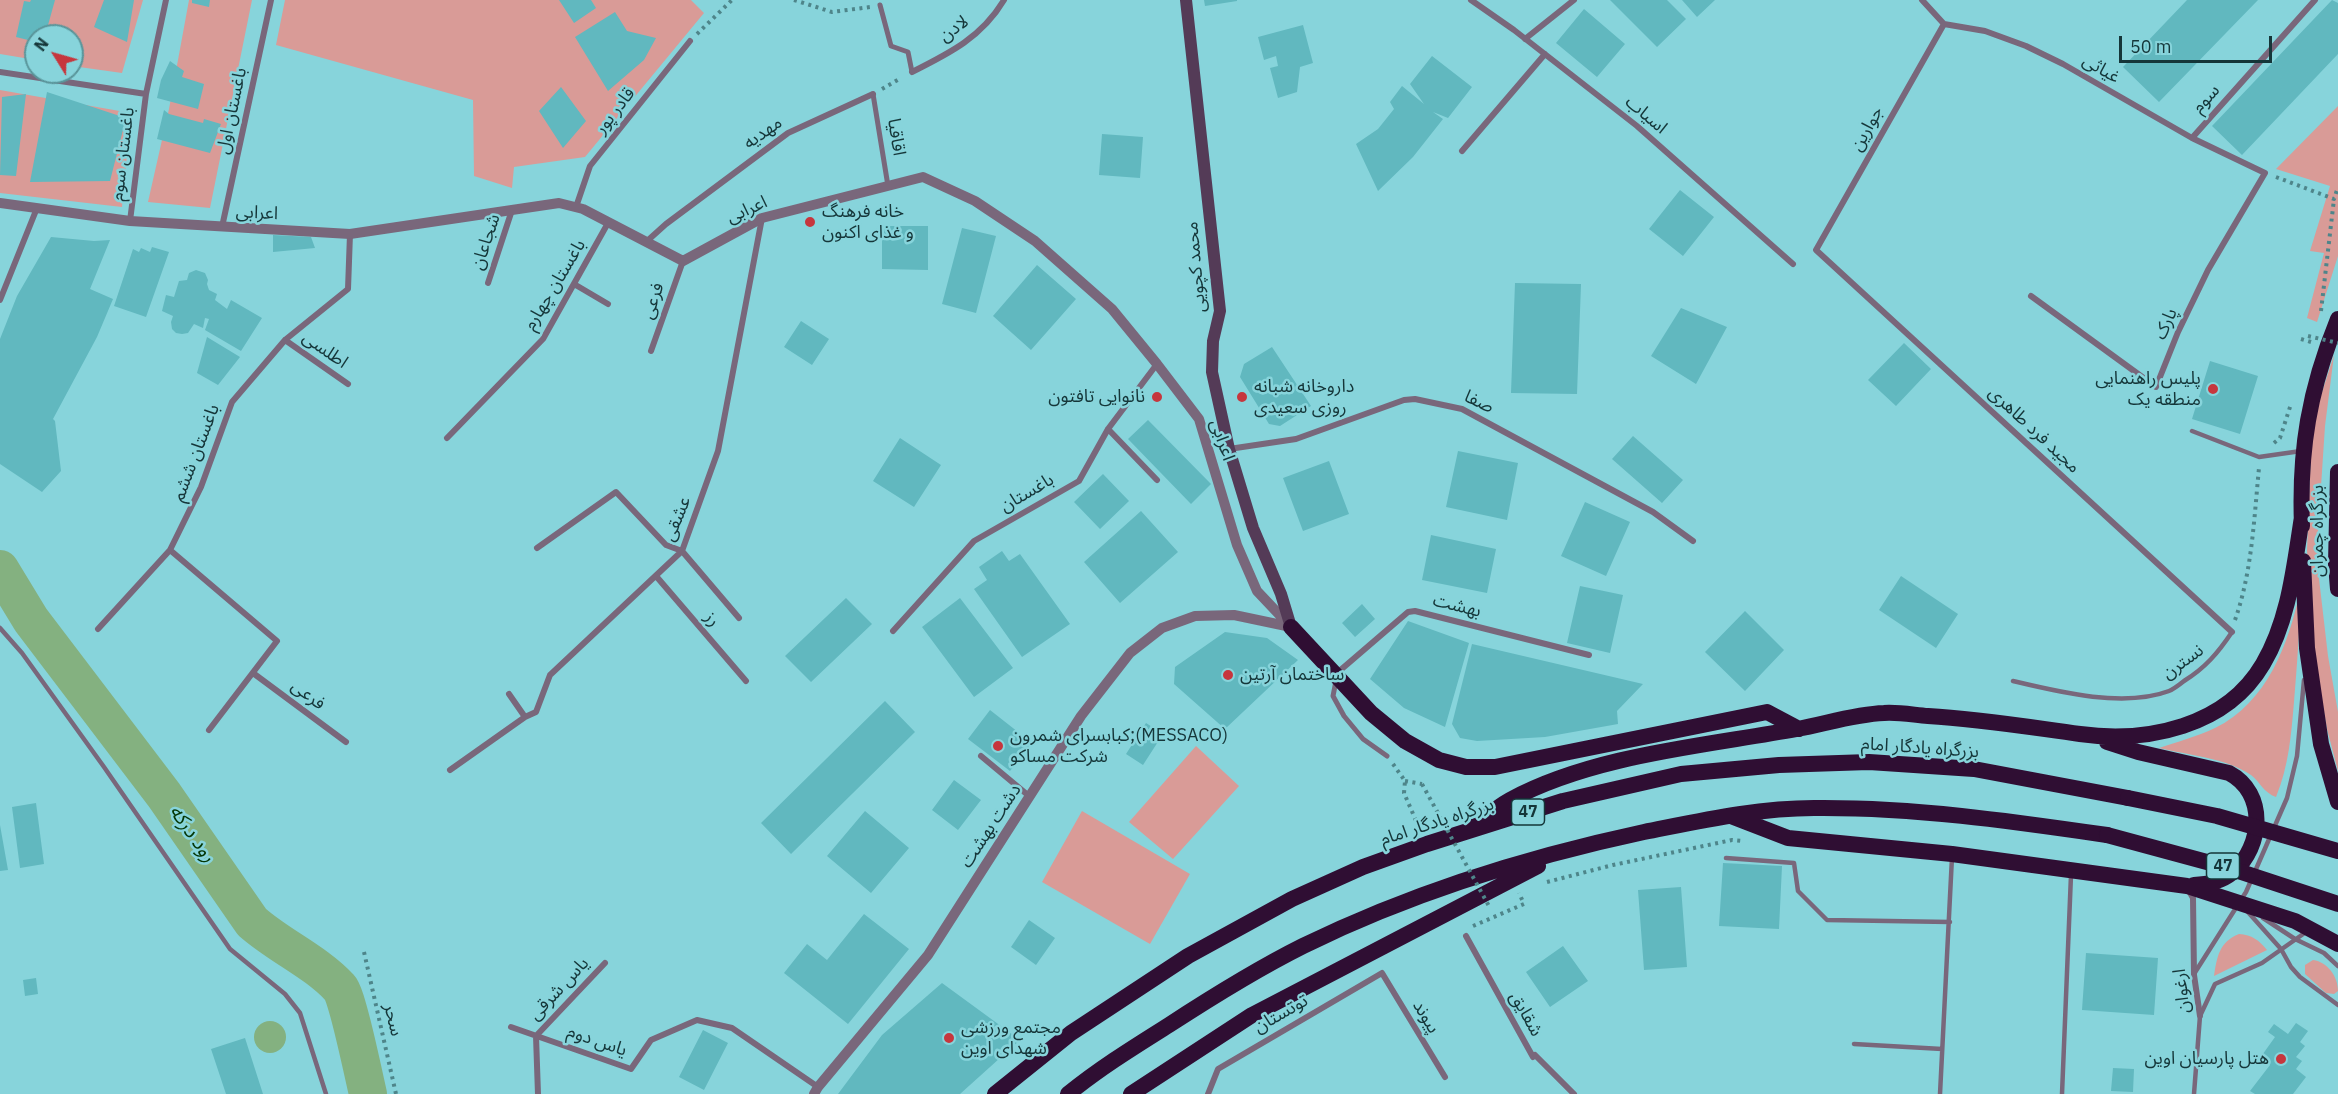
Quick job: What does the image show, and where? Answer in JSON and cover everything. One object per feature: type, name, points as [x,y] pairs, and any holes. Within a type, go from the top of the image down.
[{"type":"highway","points":[[2338,319],[2319,370],[2306,424],[2301,517],[2307,648],[2321,744],[2338,802]]},
{"type":"highway","name":"بزرگراه چمران","points":[[2338,472],[2336,564],[2338,589]]},
{"type":"highway","points":[[1462,833],[1510,800],[1569,775],[1638,756],[1883,713],[1985,719],[2083,735],[2131,737],[2184,727],[2212,714],[2240,693],[2263,665],[2280,626],[2292,581],[2301,517]]},
{"type":"highway","points":[[1291,627],[1371,713],[1405,741],[1438,760],[1466,767],[1495,767],[1767,712],[1799,729]]},
{"type":"highway","points":[[2083,735],[2138,752],[2229,773],[2241,779],[2250,789],[2256,806],[2256,822],[2253,842],[2244,859],[2232,872],[2214,883],[2187,886]]},
{"type":"highway","name":"بزرگراه یادگار امام","points":[[995,1094],[1071,1034],[1188,956],[1312,890],[1363,867],[1563,801],[1681,774],[1779,765],[1869,762],[1974,769],[2217,816],[2338,851]]},
{"type":"highway","name":"47","points":[[1068,1094],[1097,1071],[1206,1001],[1301,947],[1389,907],[1478,876],[1576,847],[1727,815],[1813,808],[1944,813],[2107,835],[2229,868],[2338,904]]},
{"type":"highway","points":[[1727,815],[1788,838],[1952,854],[2187,886],[2274,912],[2313,929],[2338,944]]},
{"type":"highway","points":[[1131,1094],[1252,1015],[1576,847]]},
{"type":"main road","name":"محمد کچویی","points":[[1186,0],[1220,311],[1213,340],[1212,372],[1230,448],[1253,528],[1281,594],[1291,627]]},
{"type":"street","points":[[146,94],[166,0]]},
{"type":"street","name":"باغستان اول","points":[[222,228],[271,0]]},
{"type":"street","name":"لادن","points":[[912,72],[954,51],[993,19],[1004,0]]},
{"type":"street","name":"اسیاب","points":[[1471,0],[1637,126],[1793,264]]},
{"type":"street","points":[[1525,39],[1574,0]]},
{"type":"street","points":[[1922,0],[1944,24]]},
{"type":"street","name":"سوم","points":[[2192,138],[2315,0]]},
{"type":"street","points":[[880,5],[891,46],[908,52],[912,72]]},
{"type":"street","name":"غیاثی","points":[[1944,24],[1985,31],[2026,46],[2063,64],[2192,138],[2265,173]]},
{"type":"street","name":"جوارین","points":[[1816,250],[1944,24]]},
{"type":"street","name":"قادر پور","points":[[576,207],[590,166],[690,41]]},
{"type":"street","points":[[1462,151],[1545,54]]},
{"type":"street","name":"باغستان سوم","points":[[0,72],[146,94],[130,221]]},
{"type":"street","name":"اقاقیا","points":[[873,94],[888,186]]},
{"type":"street","name":"مهدیه","points":[[645,243],[666,224],[788,132],[873,94]]},
{"type":"street","name":"پارک","points":[[2031,296],[2156,387],[2178,332],[2208,270],[2265,173]]},
{"type":"street","name":"اعرابی","points":[[0,203],[130,221],[350,234],[559,203],[576,207],[683,261],[762,218],[923,177],[975,201],[1025,234],[1112,309],[1157,364],[1199,419],[1237,545],[1257,591],[1291,627]]},
{"type":"street","points":[[0,300],[37,208]]},
{"type":"street","name":"شجاعان","points":[[488,283],[512,210]]},
{"type":"street","name":"عشقی","points":[[450,770],[525,717],[536,712],[550,675],[682,551],[718,450],[762,218]]},
{"type":"street","name":"باغستان چهارم","points":[[447,438],[543,339],[608,223]]},
{"type":"street","name":"باغستان ششم","points":[[98,629],[170,550],[201,487],[232,402],[285,340],[348,289],[350,234]]},
{"type":"street","name":"مجید فرد طاهری","points":[[1816,250],[2232,632]]},
{"type":"street","name":"فرعی","points":[[651,351],[683,261]]},
{"type":"street","points":[[574,284],[608,304]]},
{"type":"street","name":"اطلسی","points":[[285,340],[348,384]]},
{"type":"street","name":"باغستان","points":[[892,631],[974,541],[1079,481],[1108,429],[1157,364]]},
{"type":"street","name":"صفا","points":[[1230,448],[1296,439],[1404,400],[1415,399],[1454,406],[1541,450],[1653,512],[1693,541]]},
{"type":"street","points":[[1108,429],[1157,480]]},
{"type":"street","points":[[537,548],[616,492],[666,545],[682,551],[739,618]]},
{"type":"street","points":[[170,550],[277,641],[209,730]]},
{"type":"street","name":"رز","points":[[656,576],[746,681]]},
{"type":"street","name":"بهشت","points":[[1337,674],[1408,612],[1415,611],[1590,655]]},
{"type":"street","name":"دشت بهشت","points":[[816,1090],[928,955],[1081,716],[1130,653],[1162,628],[1195,616],[1234,615],[1291,627]]},
{"type":"street","name":"فرعی","points":[[253,672],[346,742]]},
{"type":"street","points":[[1337,674],[1334,696],[1344,716],[1363,739],[1388,756]]},
{"type":"street","points":[[509,694],[525,717]]},
{"type":"street","points":[[981,756],[1029,796]]},
{"type":"street","name":"ارغوان","points":[[2187,886],[2193,898],[2194,975],[2200,1016]]},
{"type":"street","name":"شقایق","points":[[1466,936],[1533,1057],[1535,1055],[1574,1094]]},
{"type":"street","name":"یاس شرقی","points":[[536,1036],[605,963]]},
{"type":"street","name":"پیوند","points":[[1382,974],[1445,1077]]},
{"type":"street","name":"توتستان","points":[[1209,1094],[1218,1069],[1382,974]]},
{"type":"street","name":"یاس دوم","points":[[511,1027],[631,1069],[651,1040],[697,1020],[732,1028],[816,1090]]},
{"type":"street","points":[[536,1036],[538,1094]]},
{"type":"lane","points":[[2192,431],[2259,457],[2304,450]]},
{"type":"lane","points":[[0,628],[22,653],[104,767],[230,949],[285,994],[300,1013],[326,1094]]},
{"type":"lane","name":"نسترن","points":[[2013,681],[2064,693],[2124,700],[2169,691],[2202,670],[2219,653],[2232,632]]},
{"type":"lane","points":[[2194,975],[2246,892],[2287,798],[2301,729],[2307,648]]},
{"type":"lane","points":[[1940,1094],[1952,854]]},
{"type":"lane","points":[[1726,858],[1794,863],[1798,891],[1827,920],[1950,922]]},
{"type":"lane","points":[[2062,1094],[2072,869]]},
{"type":"lane","points":[[2239,903],[2295,939],[2324,953],[2338,966]]},
{"type":"lane","points":[[2239,903],[2282,949],[2291,967],[2300,977],[2338,1005]]},
{"type":"lane","points":[[2200,1016],[2215,984],[2262,963],[2313,929]]},
{"type":"lane","name":"ارغوان","points":[[2194,1094],[2200,1016]]},
{"type":"lane","points":[[1854,1044],[1942,1049]]},
{"type":"path","points":[[690,41],[732,0]]},
{"type":"path","points":[[794,0],[832,12],[880,5]]},
{"type":"path","points":[[873,94],[912,72]]},
{"type":"path","points":[[2265,173],[2334,199]]},
{"type":"path","points":[[2320,321],[2334,199],[2338,187]]},
{"type":"path","points":[[2308,352],[2316,331]]},
{"type":"path","points":[[2311,342],[2301,339],[2307,336],[2338,343]]},
{"type":"path","points":[[2232,632],[2242,600],[2251,543],[2259,457],[2280,438],[2294,395]]},
{"type":"path","points":[[1388,756],[1406,781],[1422,784],[1490,908]]},
{"type":"path","points":[[1406,781],[1404,793],[1420,829]]},
{"type":"path","points":[[1539,884],[1613,865],[1732,840],[1753,842]]},
{"type":"path","points":[[1466,936],[1470,927],[1475,924],[1524,904],[1518,889]]},
{"type":"path","name":"سحر","points":[[364,952],[396,1094]]},
{"type":"shaded area","points":[[0,0],[143,0],[122,73],[84,68],[84,24],[24,24],[24,58],[0,54]]},
{"type":"shaded area","points":[[189,0],[252,0],[210,208],[148,202],[169,109]]},
{"type":"shaded area","points":[[285,0],[691,0],[704,13],[585,157],[514,167],[512,188],[474,176],[473,100],[276,45]]},
{"type":"shaded area","points":[[0,90],[131,113],[122,207],[0,193]]},
{"type":"shaded area","points":[[2338,106],[2338,256],[2317,322],[2307,318],[2324,253],[2310,251],[2330,186],[2276,169]]},
{"type":"shaded area","points":[[2334,355],[2325,426],[2318,532],[2318,570],[2328,656],[2338,712],[2338,771],[2327,729],[2314,656],[2307,551],[2312,423]]},
{"type":"shaded area","points":[[2300,591],[2290,739],[2287,762],[2276,797],[2241,769],[2207,758],[2159,748],[2215,728],[2233,717],[2249,703],[2273,670],[2282,651]]},
{"type":"shaded area","points":[[1196,746],[1239,786],[1173,859],[1129,822]]},
{"type":"shaded area","points":[[1082,811],[1190,874],[1150,944],[1042,882]]},
{"type":"shaded area","points":[[2239,934],[2255,939],[2267,950],[2214,976],[2220,951],[2227,941]]},
{"type":"shaded area","points":[[2313,960],[2328,967],[2331,971],[2338,986],[2338,991],[2334,994],[2326,993],[2305,974],[2305,965]]},
{"type":"shaded area","points":[[270,1021],[281,1026],[286,1037],[281,1048],[270,1053],[259,1048],[254,1037],[259,1026]]},
{"type":"building","points":[[31,0],[55,0],[48,24],[24,24],[24,39],[16,37],[24,1],[30,2]]},
{"type":"building","points":[[104,0],[134,0],[127,42],[94,27]]},
{"type":"building","points":[[192,0],[210,0],[209,7],[192,3]]},
{"type":"building","points":[[559,0],[591,0],[596,8],[574,23]]},
{"type":"building","points":[[1204,0],[1237,0],[1237,1],[1205,6]]},
{"type":"building","points":[[1610,0],[1667,0],[1686,19],[1657,47]]},
{"type":"building","points":[[1682,0],[1715,0],[1697,17]]},
{"type":"building","points":[[2187,0],[2258,0],[2159,102],[2123,67]]},
{"type":"building","points":[[2332,0],[2338,3],[2338,54],[2242,155],[2212,126]]},
{"type":"building","points":[[1584,9],[1625,44],[1597,77],[1556,43]]},
{"type":"building","points":[[615,12],[627,31],[656,38],[644,60],[608,91],[575,37]]},
{"type":"building","points":[[1303,25],[1313,63],[1300,67],[1297,92],[1278,98],[1270,68],[1278,66],[1276,56],[1264,60],[1258,37]]},
{"type":"building","points":[[1432,56],[1472,87],[1448,118],[1433,112],[1443,119],[1413,157],[1378,191],[1356,144],[1378,129],[1394,109],[1390,102],[1402,86],[1424,104],[1410,84]]},
{"type":"building","points":[[170,61],[184,71],[182,77],[204,84],[198,109],[157,98],[161,80]]},
{"type":"building","points":[[561,87],[586,121],[563,148],[539,111]]},
{"type":"building","points":[[47,92],[126,118],[110,181],[30,182]]},
{"type":"building","points":[[26,94],[16,176],[0,175],[2,97]]},
{"type":"building","points":[[164,110],[169,114],[203,123],[204,119],[221,124],[210,153],[157,139]]},
{"type":"building","points":[[1102,134],[1143,137],[1140,178],[1099,175]]},
{"type":"building","points":[[1680,190],[1714,217],[1683,256],[1649,229]]},
{"type":"building","points":[[882,226],[928,226],[928,270],[882,269]]},
{"type":"building","points":[[962,228],[996,236],[976,313],[942,304]]},
{"type":"building","points":[[273,235],[311,237],[315,248],[273,252]]},
{"type":"building","points":[[51,237],[94,241],[110,240],[90,289],[113,299],[97,337],[53,419],[61,471],[42,492],[0,464],[0,339],[17,296]]},
{"type":"building","points":[[152,247],[169,252],[146,317],[114,306],[133,249],[139,252],[141,248],[150,252]]},
{"type":"building","points":[[1037,265],[1076,299],[1031,350],[993,316]]},
{"type":"building","points":[[196,270],[205,273],[209,290],[217,294],[215,300],[227,309],[231,300],[262,318],[241,351],[205,330],[209,319],[205,318],[203,328],[194,324],[188,333],[176,333],[172,329],[173,316],[162,311],[166,295],[174,297],[179,281],[187,280],[189,273]]},
{"type":"building","points":[[1515,283],[1581,284],[1577,394],[1511,393]]},
{"type":"building","points":[[1681,308],[1727,327],[1696,384],[1651,356]]},
{"type":"building","points":[[801,321],[829,339],[812,365],[784,347]]},
{"type":"building","points":[[207,337],[240,357],[218,385],[197,373]]},
{"type":"building","points":[[1904,343],[1931,369],[1896,406],[1868,380]]},
{"type":"building","points":[[1272,347],[1311,406],[1280,426],[1269,424],[1240,377],[1244,364]]},
{"type":"building","points":[[2210,361],[2258,376],[2240,434],[2192,419]]},
{"type":"building","points":[[1148,420],[1211,484],[1191,504],[1128,439]]},
{"type":"building","points":[[1633,436],[1683,480],[1662,503],[1612,459]]},
{"type":"building","points":[[900,438],[941,465],[914,507],[873,481]]},
{"type":"building","points":[[1458,451],[1518,463],[1507,520],[1446,507]]},
{"type":"building","points":[[1329,461],[1349,514],[1303,531],[1283,478]]},
{"type":"building","points":[[1103,474],[1129,501],[1100,529],[1074,502]]},
{"type":"building","points":[[1585,502],[1630,522],[1606,576],[1561,556]]},
{"type":"building","points":[[1141,511],[1178,552],[1120,603],[1084,562]]},
{"type":"building","points":[[1431,535],[1496,549],[1487,593],[1422,580]]},
{"type":"building","points":[[1002,551],[1009,561],[1020,554],[1070,624],[1022,657],[974,589],[987,580],[979,567]]},
{"type":"building","points":[[1901,576],[1958,614],[1936,648],[1879,610]]},
{"type":"building","points":[[1580,586],[1623,595],[1610,653],[1567,643]]},
{"type":"building","points":[[846,598],[872,624],[811,682],[785,656]]},
{"type":"building","points":[[960,598],[1013,668],[974,697],[922,627]]},
{"type":"building","points":[[1362,604],[1375,619],[1355,637],[1342,623]]},
{"type":"building","points":[[1745,611],[1784,650],[1745,691],[1705,652]]},
{"type":"building","points":[[1408,621],[1469,643],[1445,727],[1404,708],[1370,679]]},
{"type":"building","name":"ساختمان آرتین","points":[[1225,632],[1267,638],[1298,660],[1225,729],[1174,684],[1175,667]]},
{"type":"building","points":[[1472,644],[1643,684],[1617,711],[1618,724],[1545,737],[1477,741],[1460,738],[1452,724]]},
{"type":"building","points":[[885,701],[915,732],[791,854],[761,823]]},
{"type":"building","points":[[990,710],[1032,743],[1010,771],[968,739]]},
{"type":"building","points":[[1146,723],[1163,734],[1143,765],[1126,754]]},
{"type":"building","points":[[954,780],[981,800],[958,830],[932,810]]},
{"type":"building","points":[[36,803],[44,864],[20,868],[12,807]]},
{"type":"building","points":[[865,811],[909,848],[871,893],[827,856]]},
{"type":"building","points":[[0,825],[8,870],[0,871]]},
{"type":"building","points":[[1723,863],[1782,866],[1779,929],[1719,926]]},
{"type":"building","points":[[1681,887],[1687,967],[1644,970],[1638,890]]},
{"type":"building","points":[[864,914],[909,949],[848,1024],[784,973],[807,944],[827,960]]},
{"type":"building","points":[[1029,920],[1055,938],[1036,965],[1011,947]]},
{"type":"building","points":[[1563,946],[1588,981],[1550,1007],[1526,972]]},
{"type":"building","points":[[2086,953],[2158,958],[2154,1015],[2082,1010]]},
{"type":"building","points":[[36,978],[38,994],[25,996],[23,980]]},
{"type":"building","name":"مجتمع ورزشی شهدای اوین","points":[[942,983],[1020,1040],[960,1094],[838,1094],[882,1035]]},
{"type":"building","name":"هتل پارسیان اوین","points":[[2296,1023],[2308,1031],[2300,1042],[2305,1046],[2296,1057],[2302,1061],[2296,1069],[2306,1077],[2293,1094],[2255,1094],[2250,1091],[2270,1065],[2260,1058],[2275,1037],[2268,1032],[2274,1024],[2288,1034]]},
{"type":"building","points":[[703,1030],[728,1043],[704,1090],[679,1077]]},
{"type":"building","points":[[245,1038],[263,1094],[226,1094],[211,1049]]},
{"type":"building","points":[[2113,1068],[2134,1069],[2133,1092],[2111,1091]]},
{"type":"waterway","name":"رود درکه","points":[[0,569],[31,620],[164,795],[252,922],[320,970],[340,988],[351,1020],[368,1094]]},
{"type":"place","name":"خانه فرهنگ و غذای اکنون","points":[[810,222]]},
{"type":"place","name":"پلیس راهنمایی منطقه یک","points":[[2213,389]]},
{"type":"place","name":"نانوایی تافتون","points":[[1157,397]]},
{"type":"place","name":"داروخانه شبانه روزی سعیدی","points":[[1242,397]]},
{"type":"place","name":"ساختمان آرتین","points":[[1228,675]]},
{"type":"place","name":"کبابسرای شمرون;(MESSACO) شرکت مساکو","points":[[998,746]]},
{"type":"place","name":"مجتمع ورزشی شهدای اوین","points":[[949,1038]]},
{"type":"place","name":"هتل پارسیان اوین","points":[[2281,1059]]}]
